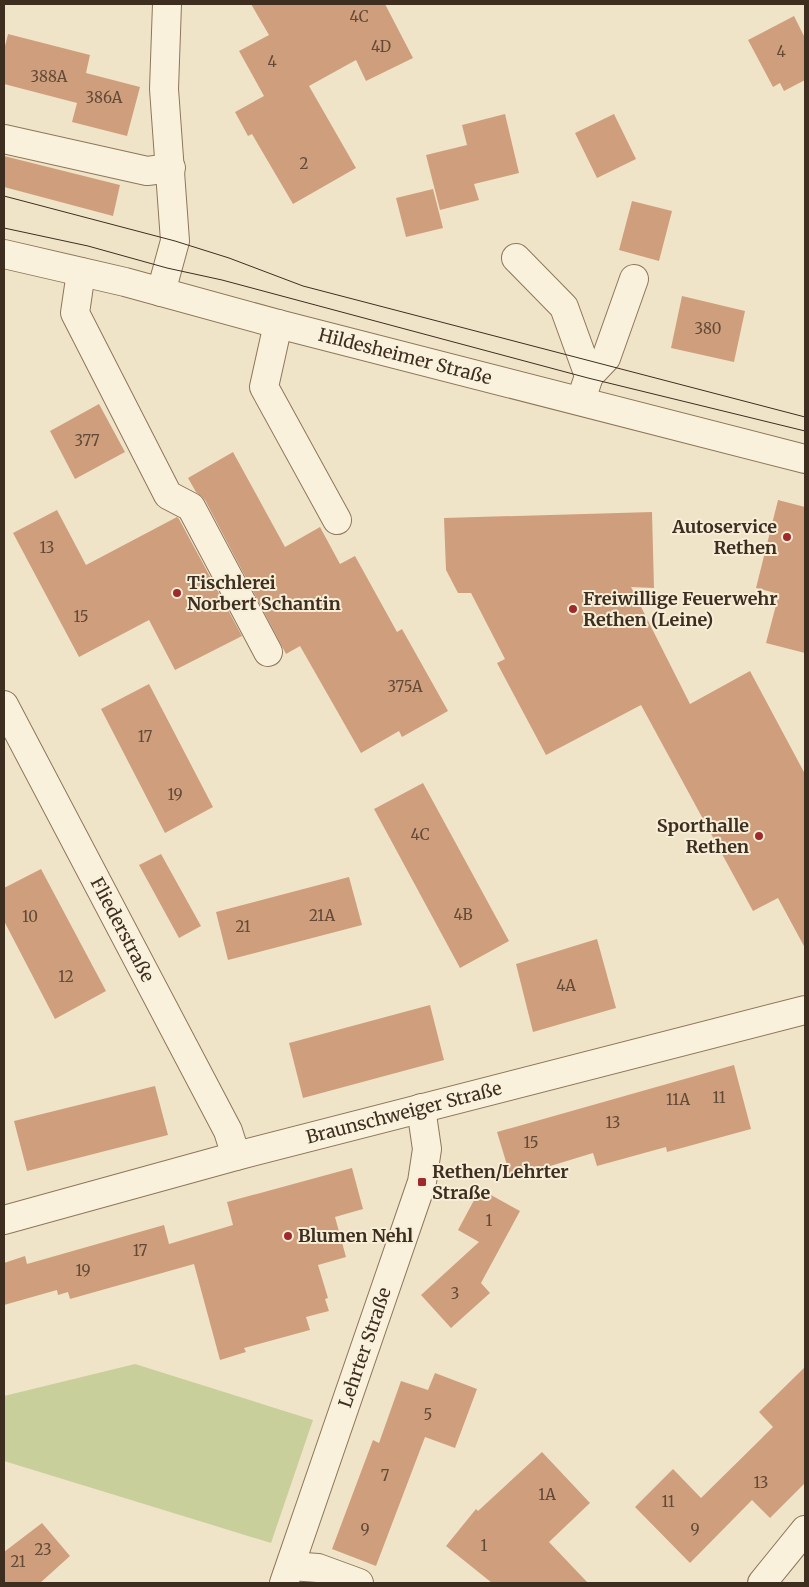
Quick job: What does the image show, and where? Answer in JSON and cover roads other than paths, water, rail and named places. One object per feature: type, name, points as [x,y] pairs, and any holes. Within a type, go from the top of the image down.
[{"type":"street","points":[[161,292],[175,241],[164,90],[167,4]]},
{"type":"street","points":[[4,139],[147,171],[171,168]]},
{"type":"street","name":"Hildesheimer Straße","points":[[4,254],[161,292],[278,324],[584,389],[805,460]]},
{"type":"street","points":[[516,258],[564,307],[584,389]]},
{"type":"street","points":[[81,272],[75,313],[168,495],[191,507],[268,652]]},
{"type":"street","points":[[584,389],[606,358],[634,279]]},
{"type":"street","points":[[278,324],[264,387],[337,520]]},
{"type":"street","name":"Fliederstraße","points":[[4,705],[228,1131],[236,1156]]},
{"type":"street","name":"Braunschweiger Straße","points":[[4,1220],[236,1156],[805,1010]]},
{"type":"street","name":"Lehrter Straße","points":[[288,1574],[422,1182],[427,1149],[421,1108]]},
{"type":"street","points":[[762,1583],[805,1530]]},
{"type":"street","points":[[288,1574],[318,1568],[359,1583]]},
{"type":"tram line","points":[[4,196],[175,241],[229,258],[303,286],[805,417]]},
{"type":"tram line","points":[[4,228],[88,246],[588,378],[805,431]]},
{"type":"place","name":"Autoservice Rethen","points":[[787,537]]},
{"type":"place","name":"Tischlerei Norbert Schantin","points":[[177,593]]},
{"type":"place","name":"Freiwillige Feuerwehr Rethen (Leine)","points":[[573,609]]},
{"type":"place","name":"Sporthalle Rethen","points":[[759,836]]},
{"type":"place","name":"Rethen/Lehrter Straße","points":[[422,1182]]},
{"type":"place","name":"Blumen Nehl","points":[[288,1236]]}]
